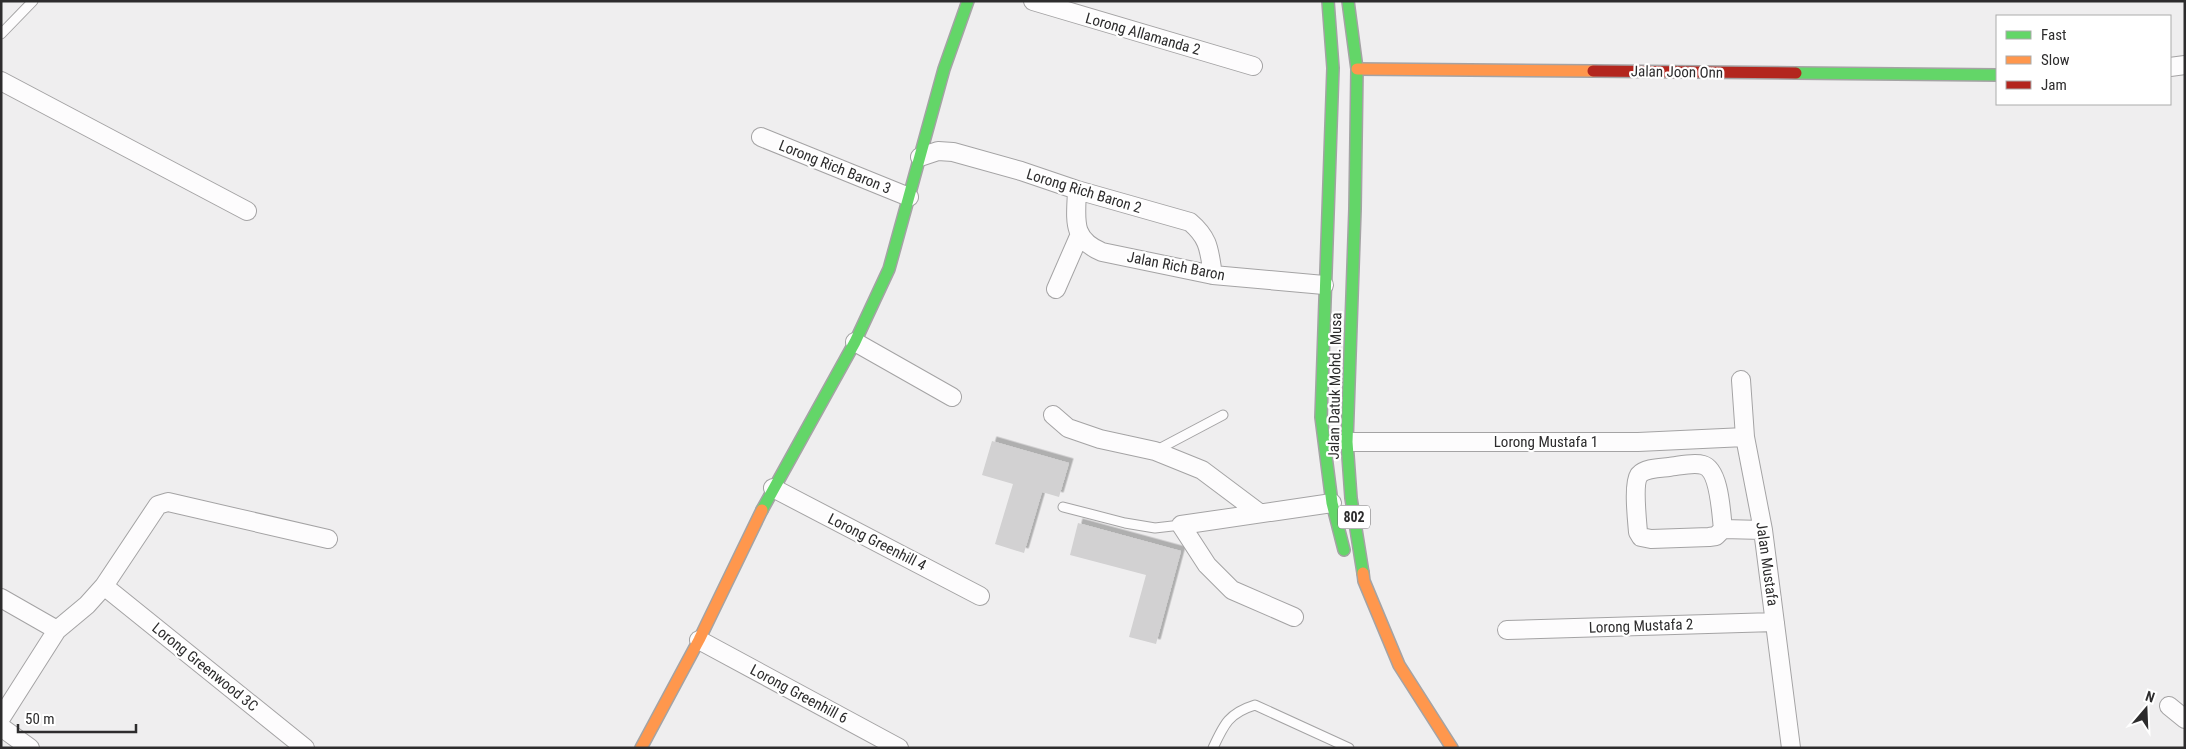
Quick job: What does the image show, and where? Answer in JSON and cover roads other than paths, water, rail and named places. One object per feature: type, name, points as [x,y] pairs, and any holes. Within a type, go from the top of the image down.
[{"type":"main road","points":[[641,748],[699,640],[773,488],[855,342],[889,269],[944,69],[968,1]]},
{"type":"main road","name":"Jalan Datuk Mohd. Musa","points":[[1328,1],[1333,68],[1333,282],[1321,417],[1332,503],[1348,566]]},
{"type":"main road","name":"Jalan Datuk Mohd. Musa","points":[[1348,1],[1357,69],[1355,209],[1347,442],[1351,498],[1364,581],[1398,665],[1452,748]]},
{"type":"main road","name":"Jalan Joon Onn","points":[[1357,69],[1996,75]]},
{"type":"main road","points":[[1333,282],[1352,264]]},
{"type":"street","name":"Lorong Allamanda 2","points":[[1033,1],[1253,66]]},
{"type":"street","points":[[2171,67],[2185,65]]},
{"type":"street","points":[[1,81],[247,211]]},
{"type":"street","name":"Lorong Rich Baron 3","points":[[761,137],[909,197]]},
{"type":"street","name":"Lorong Rich Baron 2","points":[[920,157],[938,151],[953,152],[1190,222],[1201,231],[1208,243],[1214,275]]},
{"type":"street","points":[[1056,289],[1080,234],[1076,215],[1077,190]]},
{"type":"street","name":"Jalan Rich Baron","points":[[1080,234],[1081,239],[1090,247],[1102,252],[1214,275],[1333,282]]},
{"type":"street","points":[[855,342],[952,397]]},
{"type":"street","name":"Jalan Mustafa","points":[[1741,380],[1745,437],[1763,530],[1792,748]]},
{"type":"street","points":[[1053,415],[1068,428],[1100,439],[1155,451],[1202,470],[1258,512]]},
{"type":"street","name":"Lorong Mustafa 1","points":[[1347,442],[1638,442],[1745,437]]},
{"type":"street","points":[[1638,442],[1655,468]]},
{"type":"street","points":[[1723,529],[1716,480],[1709,468],[1697,464],[1655,468],[1642,472],[1638,476],[1636,485],[1638,532],[1641,537],[1651,539],[1709,537],[1716,536],[1723,529],[1763,530]]},
{"type":"street","name":"Lorong Greenhill 4","points":[[773,488],[980,596]]},
{"type":"street","points":[[1,718],[58,630],[87,605],[104,586],[158,506],[168,502],[328,539]]},
{"type":"street","points":[[1294,617],[1232,590],[1207,565],[1182,525],[1258,512],[1332,503]]},
{"type":"street","name":"Lorong Greenwood 3C","points":[[104,586],[305,748]]},
{"type":"street","points":[[1,598],[58,630]]},
{"type":"street","name":"Lorong Mustafa 2","points":[[1507,630],[1775,622]]},
{"type":"street","name":"Lorong Greenhill 6","points":[[699,640],[899,748]]},
{"type":"street","points":[[2169,706],[2185,720]]},
{"type":"street","points":[[1,727],[30,748]]},
{"type":"lane","points":[[1,34],[33,1]]},
{"type":"lane","points":[[1155,451],[1223,415]]},
{"type":"lane","points":[[1063,507],[1125,523],[1155,528],[1182,525]]},
{"type":"lane","points":[[1213,748],[1230,718],[1240,710],[1255,705],[1349,748]]}]
